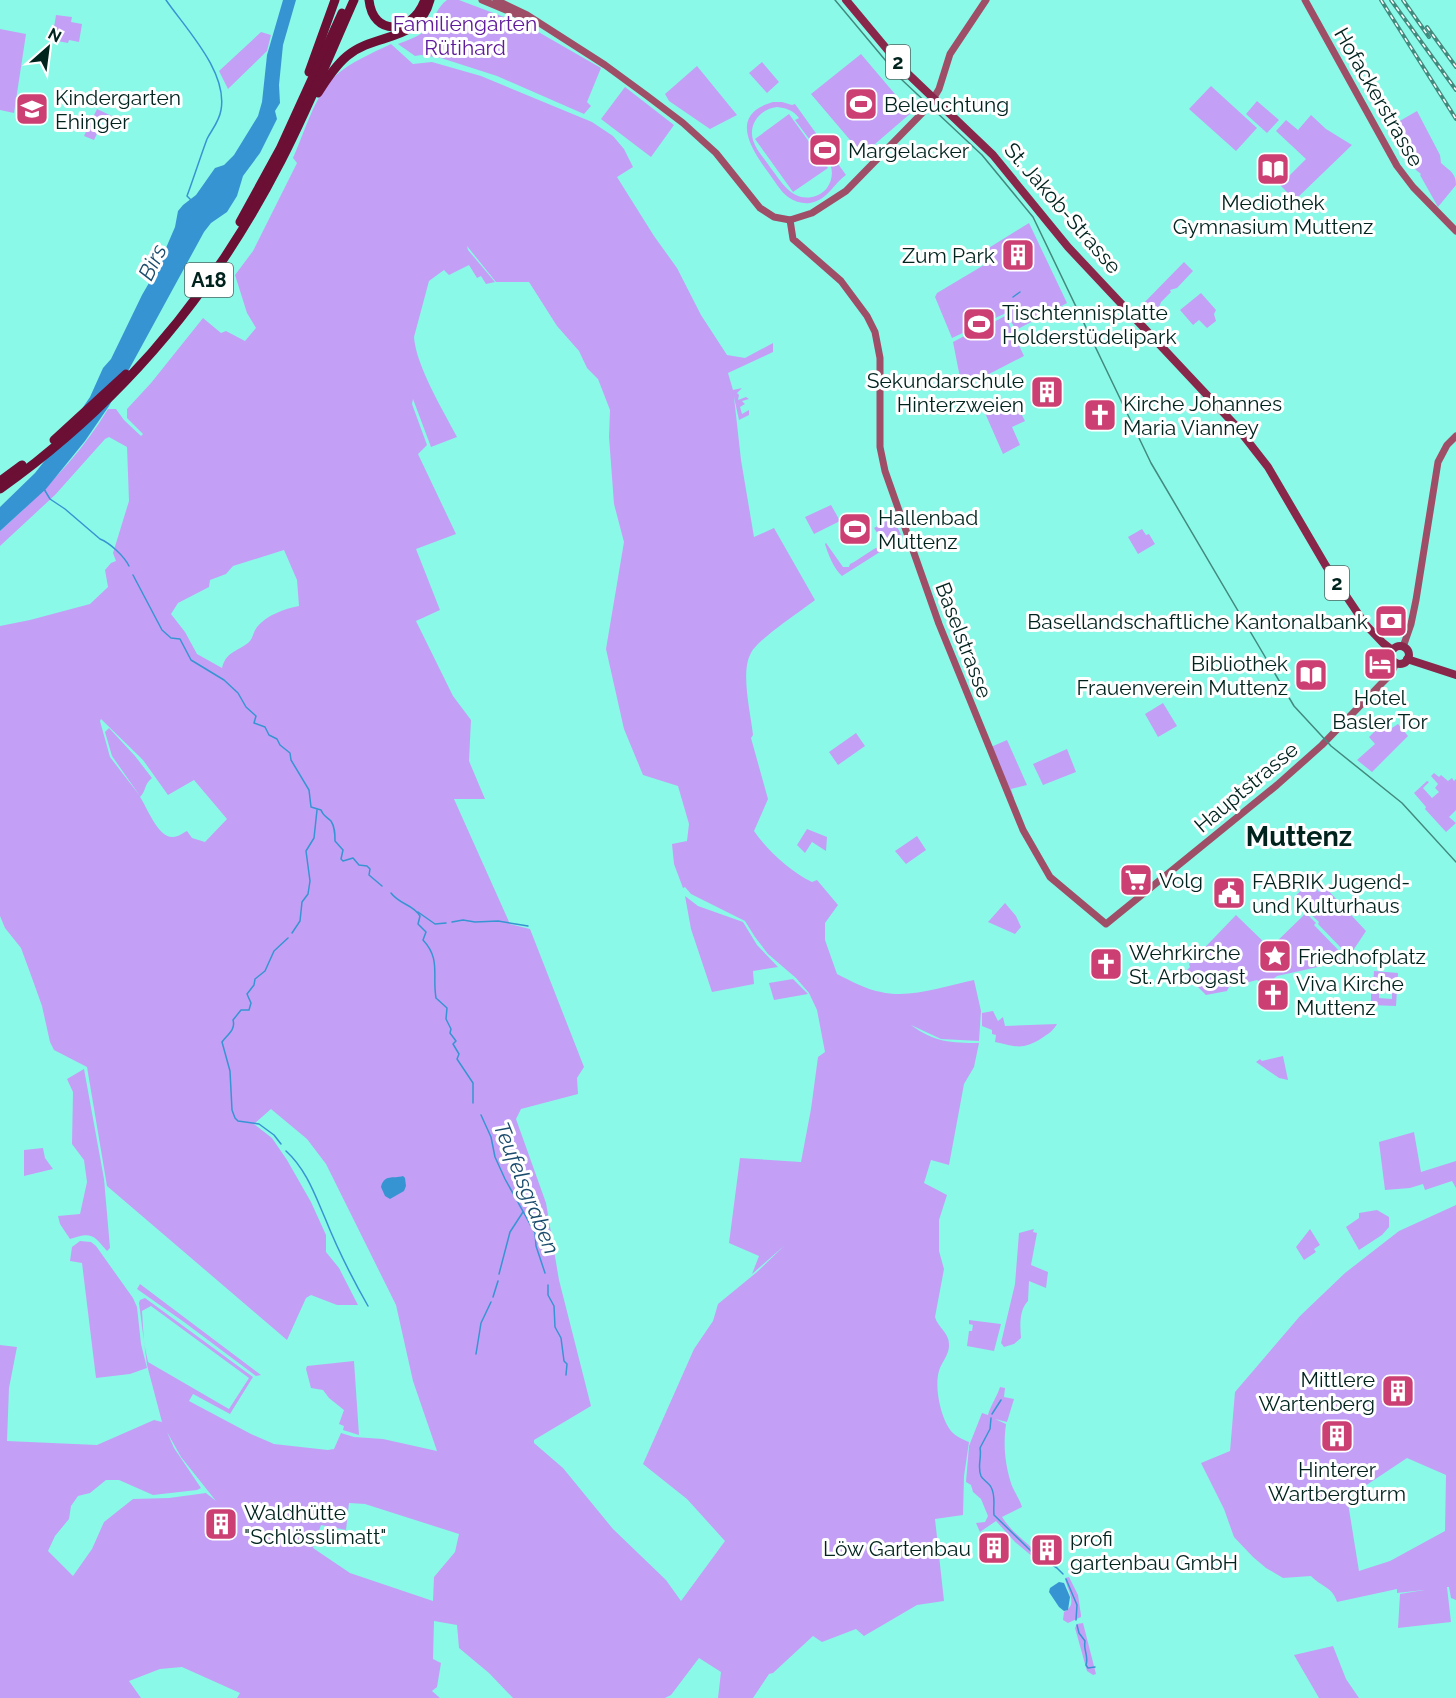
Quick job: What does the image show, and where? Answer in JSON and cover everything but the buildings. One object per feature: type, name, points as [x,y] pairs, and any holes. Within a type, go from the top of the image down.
[{"type":"highway","points":[[264,179],[302,90],[335,0]]},
{"type":"highway","name":"A18","points":[[0,481],[32,458],[101,398],[153,344],[171,321],[222,250],[264,179],[348,0]]},
{"type":"highway","name":"A18","points":[[0,489],[97,410],[145,362],[186,312],[227,254],[259,201],[297,128],[354,0]]},
{"type":"highway","points":[[369,0],[370,8],[376,18],[386,26],[404,26],[412,21],[426,3]]},
{"type":"highway","points":[[297,128],[304,122],[314,99],[328,77],[347,56],[369,43],[411,29],[423,17],[426,3]]},
{"type":"main road","name":"St. Jakob-Strasse","points":[[846,0],[906,72],[993,155],[1068,247],[1248,440],[1268,467],[1326,566],[1360,617],[1373,634],[1392,650]]},
{"type":"main road","points":[[1396,647],[1403,647],[1408,654],[1407,659],[1404,663],[1396,663],[1391,658],[1392,650],[1396,647]]},
{"type":"main road","points":[[1407,659],[1456,675]]},
{"type":"street","points":[[482,0],[540,24]]},
{"type":"street","points":[[496,0],[527,15],[604,65],[682,123],[725,162],[760,208],[774,217],[790,220],[812,213],[846,191],[934,100],[950,54],[986,0]]},
{"type":"street","name":"Hofackerstrasse","points":[[1305,0],[1394,162],[1413,187],[1456,231]]},
{"type":"street","name":"Baselstrasse","points":[[790,220],[793,239],[841,280],[867,316],[875,332],[880,358],[880,447],[885,471],[946,643],[1016,816],[1041,865],[1058,886],[1106,924]]},
{"type":"street","points":[[1403,647],[1416,600],[1438,462],[1447,445],[1456,436]]},
{"type":"street","name":"Hauptstrasse","points":[[1106,924],[1322,745],[1391,674],[1396,663]]},
{"type":"green space","name":"Familiengärten Rütihard","points":[[447,0],[459,0],[528,26],[601,68],[587,102],[591,106],[584,114],[497,76],[441,58],[415,56],[398,44],[425,31]]},
{"type":"green space","points":[[56,15],[72,17],[71,22],[82,24],[79,42],[69,40],[68,43],[52,40]]},
{"type":"green space","points":[[0,29],[26,34],[14,113],[0,110]]},
{"type":"green space","points":[[261,32],[271,35],[267,51],[228,89],[219,71]]},
{"type":"green space","points":[[391,44],[413,64],[432,62],[481,76],[592,122],[613,136],[624,149],[633,167],[617,177],[677,268],[701,315],[727,355],[745,358],[773,343],[773,352],[728,373],[733,390],[742,388],[737,393],[738,400],[746,397],[749,399],[742,401],[745,404],[740,407],[742,414],[749,410],[749,415],[739,420],[734,397],[741,460],[754,537],[774,528],[815,600],[755,647],[748,661],[746,682],[753,735],[751,738],[768,799],[754,831],[788,866],[812,882],[817,880],[838,905],[825,923],[825,940],[837,974],[869,989],[892,994],[928,991],[974,980],[981,1011],[979,1041],[941,1039],[911,1025],[935,1038],[960,1043],[979,1043],[974,1067],[964,1084],[949,1165],[931,1160],[924,1183],[947,1195],[939,1220],[939,1251],[944,1269],[935,1317],[949,1341],[948,1353],[940,1368],[938,1378],[940,1404],[949,1428],[956,1436],[969,1442],[964,1476],[963,1515],[935,1519],[944,1601],[917,1605],[864,1636],[856,1629],[822,1642],[813,1636],[773,1673],[769,1674],[753,1698],[718,1698],[721,1672],[699,1658],[671,1695],[665,1698],[513,1698],[489,1673],[459,1648],[457,1625],[434,1621],[433,1659],[441,1663],[437,1687],[432,1691],[440,1698],[237,1698],[240,1693],[182,1667],[160,1669],[129,1681],[141,1698],[0,1698],[0,1345],[17,1347],[9,1388],[7,1441],[97,1445],[154,1420],[162,1422],[144,1345],[148,1362],[229,1409],[249,1378],[151,1306],[142,1311],[144,1341],[139,1303],[145,1298],[253,1377],[230,1414],[193,1394],[189,1401],[251,1434],[274,1444],[328,1450],[334,1449],[341,1433],[354,1437],[383,1439],[437,1451],[413,1381],[396,1305],[326,1164],[307,1139],[271,1109],[254,1124],[272,1138],[287,1160],[311,1202],[326,1235],[326,1252],[339,1268],[358,1305],[337,1305],[311,1295],[306,1298],[287,1340],[107,1186],[87,1067],[54,1050],[42,1006],[21,948],[5,928],[0,916],[0,626],[90,604],[108,587],[105,570],[116,561],[113,553],[129,501],[127,447],[109,437],[105,439],[55,495],[0,546],[0,531],[72,459],[108,409],[116,409],[141,436],[143,434],[127,418],[127,409],[203,318],[221,333],[226,331],[245,341],[256,328],[247,313],[235,275],[253,251],[297,163],[293,158],[311,115],[322,93],[335,76],[362,58]],"holes":[[[467,246],[496,282],[529,282],[557,326],[579,351],[587,368],[598,379],[610,410],[609,437],[614,504],[624,542],[606,649],[624,729],[643,775],[678,786],[689,824],[687,841],[672,844],[674,864],[683,888],[685,887],[691,894],[745,921],[768,954],[796,978],[809,993],[817,1010],[825,1052],[818,1057],[801,1162],[740,1158],[729,1243],[759,1256],[752,1274],[785,1245],[718,1304],[713,1321],[694,1349],[643,1464],[687,1499],[725,1541],[681,1601],[666,1580],[613,1529],[563,1468],[534,1443],[534,1440],[591,1406],[559,1280],[546,1203],[516,1119],[521,1109],[578,1094],[577,1078],[584,1067],[530,929],[510,924],[454,799],[485,799],[469,761],[471,720],[453,696],[416,621],[440,610],[416,549],[456,534],[418,454],[427,445],[412,404],[413,399],[431,447],[457,437],[425,374],[414,337],[429,281],[444,270],[449,275],[469,265],[477,278],[481,276],[486,284],[495,282]],[[284,550],[297,580],[299,606],[276,613],[261,623],[250,641],[229,655],[222,668],[197,654],[185,632],[171,614],[178,603],[209,587],[210,580],[226,574],[233,566]],[[101,719],[143,760],[168,795],[194,780],[227,819],[205,842],[192,838],[187,831],[175,837],[162,833],[140,797],[152,778],[109,728],[105,732],[112,756],[140,796],[110,757]],[[167,1432],[181,1457],[216,1501],[206,1493],[169,1498],[133,1499],[104,1522],[92,1549],[73,1576],[48,1551],[55,1536],[69,1519],[71,1506],[78,1496],[90,1493],[106,1480],[119,1480],[153,1495],[201,1488],[174,1448]],[[349,1503],[365,1504],[459,1534],[455,1552],[434,1577],[433,1601],[350,1573],[313,1548],[321,1525],[346,1530]]]},
{"type":"green space","name":"Beleuchtung","points":[[861,54],[911,113],[868,150],[856,147],[811,94]]},
{"type":"green space","points":[[762,62],[779,82],[767,93],[749,73]]},
{"type":"green space","points":[[697,66],[737,115],[710,129],[669,101],[665,94]]},
{"type":"green space","points":[[1211,86],[1257,128],[1236,151],[1189,109]]},
{"type":"green space","points":[[625,87],[674,125],[651,157],[601,119]]},
{"type":"green space","points":[[1257,101],[1279,120],[1267,133],[1246,114]]},
{"type":"green space","name":"Margelacker","points":[[773,102],[795,104],[846,175],[821,199],[807,203],[791,199],[780,189],[761,163],[747,132],[747,123],[759,107]],"holes":[[[777,107],[797,115],[799,118],[795,120],[824,159],[827,157],[832,173],[831,180],[821,194],[805,197],[792,193],[778,178],[754,144],[752,128],[757,118],[771,108]]]},
{"type":"green space","points":[[97,109],[118,119],[116,124],[104,119],[94,140],[84,136]]},
{"type":"green space","points":[[1417,111],[1440,155],[1441,163],[1452,173],[1456,181],[1456,185],[1438,207],[1421,174],[1416,170],[1391,126]]},
{"type":"green space","points":[[789,114],[828,168],[793,192],[755,139]]},
{"type":"green space","points":[[1311,115],[1326,129],[1352,145],[1295,200],[1280,185],[1306,159],[1276,131],[1286,120],[1298,130]]},
{"type":"green space","points":[[1029,223],[1067,303],[1016,330],[1006,313],[952,338],[935,297],[937,293],[984,265],[979,254]]},
{"type":"green space","points":[[1184,262],[1193,271],[1177,288],[1170,290],[1171,292],[1161,302],[1157,313],[1147,314],[1137,310]]},
{"type":"green space","points":[[1201,293],[1216,310],[1214,314],[1216,321],[1207,328],[1199,320],[1193,325],[1180,310]]},
{"type":"green space","points":[[1005,316],[1024,356],[962,388],[953,342]]},
{"type":"green space","points":[[1013,398],[1025,421],[1012,427],[1020,445],[1003,454],[985,413]]},
{"type":"green space","points":[[831,505],[840,521],[814,534],[805,517]]},
{"type":"green space","points":[[893,517],[901,535],[885,545],[874,528]]},
{"type":"green space","points":[[1142,529],[1146,535],[1149,534],[1155,544],[1138,554],[1128,537]]},
{"type":"green space","points":[[826,543],[843,567],[849,567],[850,564],[878,547],[881,546],[883,550],[842,576],[832,561]]},
{"type":"green space","points":[[1163,703],[1177,726],[1158,737],[1145,714]]},
{"type":"green space","points":[[1387,723],[1392,728],[1398,724],[1408,736],[1372,772],[1357,760],[1375,744],[1369,737],[1381,725],[1383,727]]},
{"type":"green space","points":[[856,733],[865,746],[838,765],[829,752]]},
{"type":"green space","points":[[1007,740],[1027,785],[1011,789],[1014,798],[1012,799],[991,747]]},
{"type":"green space","points":[[1067,749],[1076,772],[1043,785],[1033,764]]},
{"type":"green space","points":[[1434,773],[1448,781],[1452,778],[1454,781],[1456,779],[1456,810],[1449,817],[1456,823],[1446,832],[1414,793],[1427,781],[1429,782],[1423,788],[1432,798],[1439,792],[1435,788],[1438,784],[1431,776]]},
{"type":"green space","points":[[807,829],[827,837],[826,851],[812,842],[805,853],[797,845]]},
{"type":"green space","points":[[917,836],[926,850],[906,864],[895,851]]},
{"type":"green space","points":[[1309,883],[1314,885],[1319,892],[1325,887],[1366,931],[1350,955],[1293,898]]},
{"type":"green space","points":[[685,896],[698,906],[743,922],[757,945],[778,967],[753,971],[754,984],[712,992],[691,929]]},
{"type":"green space","points":[[1005,903],[1016,916],[1021,927],[1015,934],[988,922]]},
{"type":"green space","points":[[1306,913],[1316,923],[1314,925],[1347,959],[1345,961],[1277,976],[1272,980],[1267,979],[1260,982],[1257,980],[1229,987],[1227,991],[1206,995],[1184,973],[1190,967],[1189,964],[1236,915],[1270,948]]},
{"type":"green space","points":[[1374,971],[1398,973],[1396,1006],[1371,1005],[1371,992],[1379,993],[1379,998],[1392,999],[1392,987],[1373,986]]},
{"type":"green space","points":[[793,979],[808,994],[774,1000],[769,983]]},
{"type":"green space","points":[[993,1011],[998,1021],[1003,1017],[1005,1026],[1057,1024],[1048,1034],[1035,1042],[1020,1046],[1009,1045],[995,1042],[996,1035],[992,1034],[992,1030],[982,1026],[982,1013]]},
{"type":"green space","points":[[1283,1056],[1288,1080],[1279,1078],[1256,1062],[1260,1059],[1262,1061]]},
{"type":"green space","points":[[84,1069],[104,1179],[110,1248],[107,1251],[91,1236],[70,1239],[60,1224],[58,1216],[80,1214],[87,1182],[84,1160],[72,1144],[73,1092],[67,1079]]},
{"type":"green space","points":[[1414,1132],[1421,1172],[1456,1161],[1456,1188],[1452,1181],[1425,1190],[1423,1184],[1410,1188],[1385,1190],[1379,1142]]},
{"type":"green space","points":[[43,1148],[45,1158],[53,1169],[24,1176],[24,1150]]},
{"type":"green space","points":[[1456,1205],[1456,1600],[1451,1598],[1449,1587],[1447,1587],[1451,1622],[1398,1628],[1400,1594],[1424,1590],[1397,1593],[1397,1589],[1337,1602],[1333,1593],[1311,1576],[1283,1578],[1266,1568],[1234,1537],[1224,1509],[1201,1463],[1230,1451],[1235,1392],[1300,1316],[1345,1273],[1399,1231]],"holes":[[[1407,1458],[1446,1475],[1445,1531],[1390,1561],[1359,1571],[1348,1503],[1350,1496]]]},
{"type":"green space","points":[[1377,1210],[1389,1217],[1389,1227],[1382,1235],[1359,1250],[1346,1227],[1359,1218],[1359,1213]]},
{"type":"green space","points":[[1034,1229],[1033,1232],[1037,1233],[1031,1265],[1048,1272],[1046,1288],[1029,1281],[1028,1301],[1021,1318],[1021,1338],[1014,1344],[1004,1347],[1001,1343],[1015,1284],[1019,1233]]},
{"type":"green space","points":[[1310,1229],[1320,1245],[1314,1249],[1316,1252],[1304,1260],[1296,1247]]},
{"type":"green space","points":[[80,1241],[91,1242],[96,1246],[133,1298],[137,1307],[141,1344],[147,1368],[130,1374],[96,1378],[82,1263],[70,1261],[72,1247]]},
{"type":"green space","points":[[140,1284],[261,1375],[256,1376],[137,1289]]},
{"type":"green space","points":[[969,1320],[1001,1324],[994,1351],[967,1346],[969,1331],[972,1331],[973,1325],[969,1324]]},
{"type":"green space","points":[[354,1361],[359,1435],[343,1430],[344,1426],[339,1424],[344,1410],[323,1390],[311,1388],[306,1369],[307,1366]]},
{"type":"green space","points":[[1000,1387],[1005,1388],[1004,1397],[1014,1399],[1007,1422],[995,1419],[1006,1424],[1005,1455],[1008,1471],[1022,1507],[1002,1517],[1013,1531],[1035,1551],[1033,1557],[1015,1542],[996,1521],[980,1532],[976,1523],[985,1522],[988,1516],[981,1499],[966,1482],[969,1446],[982,1413],[988,1415]]},
{"type":"green space","points":[[1069,1577],[1078,1595],[1081,1617],[1068,1623],[1063,1620],[1064,1612],[1071,1605],[1065,1578]]},
{"type":"green space","points":[[1083,1623],[1096,1674],[1093,1675],[1087,1671],[1075,1628],[1077,1624]]},
{"type":"green space","points":[[1333,1646],[1346,1679],[1359,1698],[1319,1698],[1294,1655]]},
{"type":"water","points":[[283,0],[296,0],[283,45],[279,85],[280,103],[275,111],[277,119],[260,153],[243,176],[237,196],[227,212],[211,223],[204,232],[109,406],[85,441],[46,489],[0,531],[0,507],[35,473],[90,397],[103,368],[111,359],[157,269],[175,227],[178,211],[196,195],[215,168],[224,165],[234,155],[258,116],[262,102],[267,55]]},
{"type":"water","points":[[403,1176],[406,1186],[404,1191],[390,1199],[385,1196],[381,1187],[384,1180]]},
{"type":"water","points":[[1059,1582],[1064,1583],[1070,1597],[1068,1610],[1064,1611],[1049,1592],[1050,1588]]},
{"type":"waterway","points":[[166,0],[204,52],[218,81],[221,96],[220,114],[207,139],[187,196],[191,200]]},
{"type":"waterway","points":[[1013,297],[1020,292]]},
{"type":"waterway","name":"Teufelsgraben","points":[[44,489],[50,499],[112,547],[129,566]]},
{"type":"waterway","name":"Teufelsgraben","points":[[133,575],[162,630],[171,638],[180,639],[191,660],[224,680],[238,693],[246,707],[256,716],[254,723],[265,727],[269,735],[277,739],[280,745],[290,753],[291,760],[309,790],[311,807],[321,810],[332,823],[335,841],[343,850],[341,859],[343,861],[353,858],[359,865],[367,866],[370,869],[369,875],[382,886]]},
{"type":"waterway","points":[[292,933],[300,921],[302,902],[308,894],[310,881],[306,851],[314,838],[317,810]]},
{"type":"waterway","name":"Teufelsgraben","points":[[391,893],[420,916],[418,924],[426,932],[423,940],[429,947],[434,961],[436,998],[447,1008],[446,1019],[451,1029],[450,1033],[456,1041],[453,1044],[459,1054],[457,1059],[473,1083],[473,1103]]},
{"type":"waterway","points":[[418,912],[435,924],[446,923]]},
{"type":"waterway","points":[[452,922],[498,921],[528,926]]},
{"type":"waterway","points":[[281,1144],[274,1135],[259,1124],[238,1121],[235,1118],[232,1110],[230,1071],[222,1042],[232,1030],[233,1020],[241,1010],[249,1010],[251,1003],[247,994],[254,985],[255,979],[265,971],[274,951],[288,938]]},
{"type":"waterway","name":"Teufelsgraben","points":[[481,1115],[505,1179],[535,1233],[536,1246],[545,1273]]},
{"type":"waterway","points":[[286,1151],[299,1166],[309,1183],[340,1252],[368,1306]]},
{"type":"waterway","points":[[499,1274],[510,1232],[523,1212]]},
{"type":"waterway","points":[[493,1297],[498,1281]]},
{"type":"waterway","name":"Teufelsgraben","points":[[548,1285],[548,1295],[554,1306],[555,1327],[561,1338],[564,1361],[567,1364],[566,1375]]},
{"type":"waterway","points":[[476,1354],[481,1323],[491,1302]]},
{"type":"waterway","points":[[992,1414],[1001,1400]]},
{"type":"waterway","points":[[991,1418],[990,1429],[980,1448],[979,1469],[981,1476],[993,1490],[994,1515],[1032,1552],[1063,1574]]},
{"type":"waterway","points":[[1066,1579],[1077,1605],[1076,1620]]},
{"type":"waterway","points":[[1077,1625],[1085,1641],[1086,1665],[1088,1668],[1095,1667]]},
{"type":"tram line","points":[[835,0],[901,79],[982,155],[1033,217],[1151,463],[1294,706],[1331,746],[1402,803],[1456,862]]},
{"type":"railway","points":[[1381,0],[1456,119]]},
{"type":"railway","points":[[1391,0],[1456,90]]},
{"type":"railway","points":[[1403,0],[1429,37]]},
{"type":"railway","points":[[1427,27],[1456,67]]},
{"type":"place","name":"Beleuchtung","points":[[861,104]]},
{"type":"place","name":"Kindergarten Ehinger","points":[[32,109]]},
{"type":"place","name":"Margelacker","points":[[825,150]]},
{"type":"place","name":"Mediothek Gymnasium Muttenz","points":[[1273,169]]},
{"type":"place","name":"Zum Park","points":[[1018,255]]},
{"type":"place","name":"Tischtennisplatte Holderstüdelipark","points":[[979,324]]},
{"type":"place","name":"Sekundarschule Hinterzweien","points":[[1047,392]]},
{"type":"place","name":"Kirche Johannes Maria Vianney","points":[[1100,415]]},
{"type":"place","name":"Hallenbad Muttenz","points":[[855,529]]},
{"type":"place","name":"Basellandschaftliche Kantonalbank","points":[[1391,621]]},
{"type":"place","name":"Hotel Basler Tor","points":[[1380,664]]},
{"type":"place","name":"Bibliothek Frauenverein Muttenz","points":[[1311,675]]},
{"type":"place","name":"Volg","points":[[1136,880]]},
{"type":"place","name":"FABRIK Jugend- und Kulturhaus","points":[[1229,893]]},
{"type":"place","name":"Friedhofplatz","points":[[1275,956]]},
{"type":"place","name":"Wehrkirche St. Arbogast","points":[[1106,964]]},
{"type":"place","name":"Viva Kirche Muttenz","points":[[1273,995]]},
{"type":"place","name":"Mittlere Wartenberg","points":[[1398,1391]]},
{"type":"place","name":"Hinterer Wartbergturm","points":[[1337,1436]]},
{"type":"place","name":"Waldhütte \"Schlösslimatt\"","points":[[221,1524]]},
{"type":"place","name":"Löw Gartenbau","points":[[994,1548]]},
{"type":"place","name":"profi gartenbau GmbH","points":[[1047,1550]]},
{"type":"district","name":"Muttenz","points":[[1299,836]]},
{"type":"water label","name":"Birs","points":[[152,262]]}]
